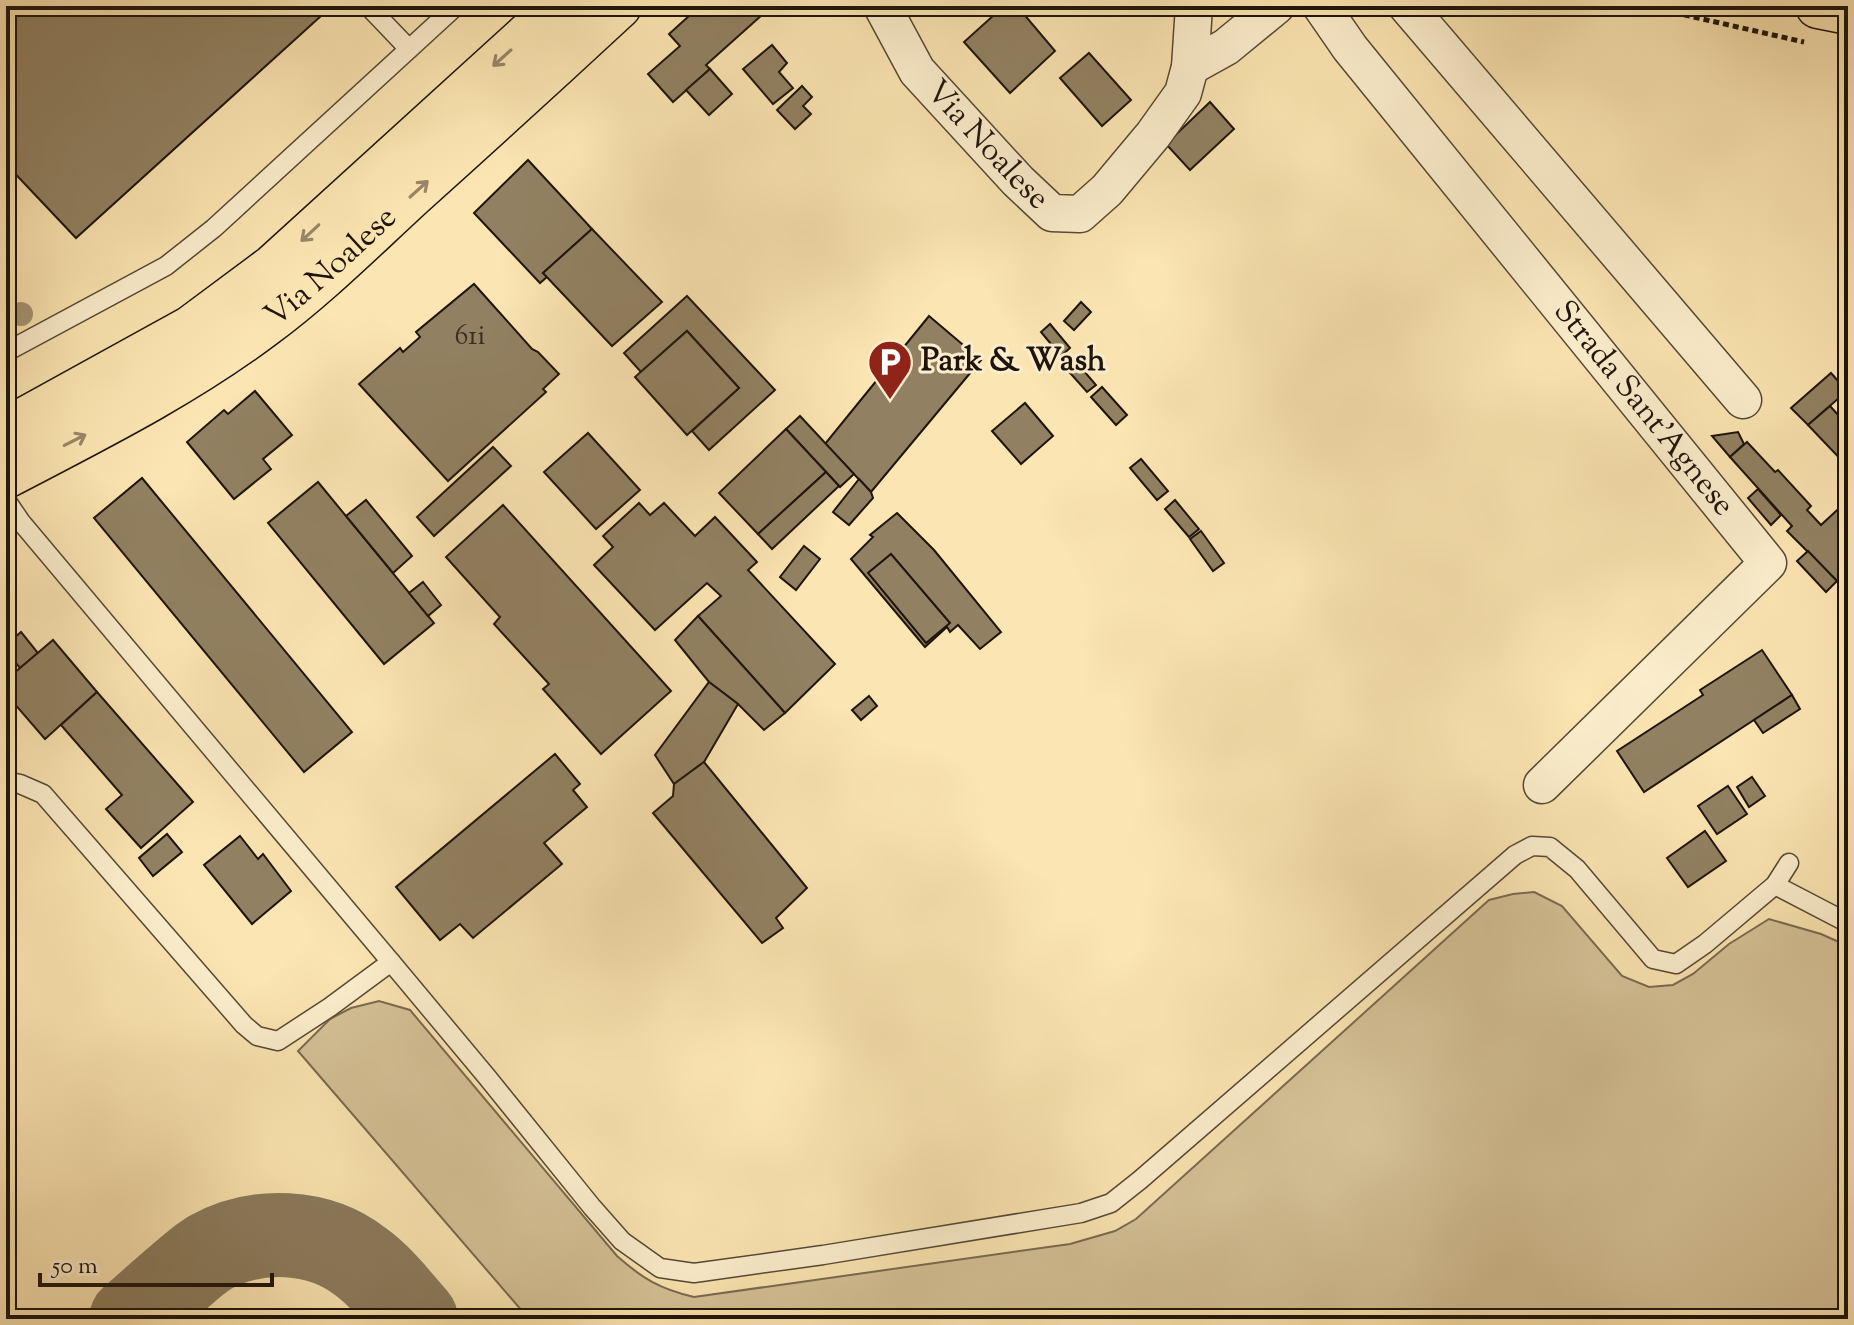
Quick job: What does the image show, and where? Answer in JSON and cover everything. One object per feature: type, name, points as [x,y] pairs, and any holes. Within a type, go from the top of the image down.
[{"type":"main road","name":"Via Noalese","points":[[6,430],[191,328],[273,267],[560,6]]},
{"type":"main road","name":"Via Noalese","points":[[6,476],[173,387],[265,325],[361,243],[619,6]]},
{"type":"street","name":"Via Noalese","points":[[882,6],[917,71],[1018,181],[1052,213],[1080,214],[1107,190],[1183,93],[1190,67],[1194,6]]},
{"type":"street","points":[[1190,67],[1226,47],[1276,6]]},
{"type":"street","name":"Strada Sant'Agnese","points":[[1321,6],[1350,48],[1768,563],[1542,785]]},
{"type":"street","points":[[1407,6],[1743,400]]},
{"type":"lane","points":[[368,6],[409,49]]},
{"type":"lane","points":[[6,352],[166,266],[214,228],[456,6]]},
{"type":"lane","points":[[6,500],[21,522],[487,1077],[592,1207],[622,1241],[660,1268],[694,1273],[823,1255],[1066,1216],[1111,1203],[1515,855],[1532,846],[1550,847],[1577,869],[1653,959],[1676,964],[1705,944],[1775,885],[1789,863]]},
{"type":"lane","points":[[6,781],[43,794],[244,1025],[257,1036],[278,1041],[391,962]]},
{"type":"lane","points":[[1775,885],[1848,923]]},
{"type":"path","points":[[1645,6],[1825,17]]},
{"type":"shaded area","points":[[1534,892],[1562,906],[1622,976],[1649,987],[1673,985],[1693,974],[1729,944],[1769,919],[1821,934],[1848,946],[1848,1319],[529,1319],[298,1051],[330,1019],[351,1008],[379,1001],[410,1010],[617,1256],[652,1282],[694,1297],[1070,1244],[1115,1231],[1136,1219],[1489,900]]},
{"type":"building","points":[[6,6],[332,6],[76,238],[6,164]]},
{"type":"building","points":[[700,6],[756,6],[763,14],[706,65],[710,69],[673,102],[648,74],[680,46],[669,34]]},
{"type":"building","points":[[1004,6],[1017,6],[1055,51],[1010,93],[964,42]]},
{"type":"building","points":[[772,45],[787,63],[779,72],[793,88],[773,104],[743,69]]},
{"type":"building","points":[[1089,53],[1131,100],[1102,126],[1060,78]]},
{"type":"building","points":[[710,69],[732,94],[709,115],[686,90]]},
{"type":"building","points":[[802,86],[812,97],[803,106],[811,114],[795,129],[777,110]]},
{"type":"building","points":[[1210,102],[1234,129],[1190,170],[1166,144]]},
{"type":"building","points":[[528,160],[592,229],[543,273],[547,277],[540,283],[474,213]]},
{"type":"building","points":[[592,229],[662,302],[612,346],[543,273]]},
{"type":"building","points":[[474,284],[532,349],[559,374],[543,389],[546,392],[448,481],[359,384],[400,348],[403,352],[420,337],[416,332]]},
{"type":"building","points":[[687,296],[775,390],[709,450],[692,431],[739,388],[687,331],[641,372],[624,353]]},
{"type":"building","points":[[1081,302],[1091,312],[1074,330],[1064,321]]},
{"type":"building","points":[[929,316],[981,360],[871,492],[825,444]]},
{"type":"building","points":[[1050,324],[1070,348],[1061,356],[1041,332]]},
{"type":"building","points":[[687,331],[739,388],[687,435],[635,377]]},
{"type":"building","points":[[1072,357],[1096,385],[1087,392],[1063,365]]},
{"type":"building","points":[[1831,373],[1847,391],[1808,425],[1791,408]]},
{"type":"building","points":[[1102,387],[1127,415],[1116,425],[1091,397]]},
{"type":"building","points":[[255,391],[292,435],[263,459],[271,469],[234,499],[187,442],[224,410],[228,414]]},
{"type":"building","points":[[1025,403],[1053,436],[1021,464],[992,431]]},
{"type":"building","points":[[1830,406],[1848,426],[1848,467],[1808,425]]},
{"type":"building","points":[[800,416],[854,474],[840,487],[786,429]]},
{"type":"building","points":[[786,429],[826,472],[758,534],[719,493]]},
{"type":"building","points":[[1738,432],[1744,444],[1730,457],[1712,436]]},
{"type":"building","points":[[588,433],[640,490],[596,529],[544,472]]},
{"type":"building","points":[[1747,442],[1811,506],[1807,510],[1821,525],[1848,500],[1848,574],[1839,583],[1787,531],[1792,526],[1730,457]]},
{"type":"building","points":[[493,447],[511,466],[434,536],[417,517]]},
{"type":"building","points":[[1141,459],[1168,491],[1157,500],[1130,468]]},
{"type":"building","points":[[826,472],[839,486],[772,549],[758,534]]},
{"type":"building","points":[[142,478],[352,732],[304,772],[94,518]]},
{"type":"building","points":[[859,479],[873,498],[849,525],[833,512]]},
{"type":"building","points":[[318,482],[434,623],[384,664],[268,523]]},
{"type":"building","points":[[1758,489],[1781,515],[1771,525],[1748,498]]},
{"type":"building","points":[[366,500],[412,556],[393,573],[346,516]]},
{"type":"building","points":[[1175,500],[1199,529],[1189,537],[1165,509]]},
{"type":"building","points":[[639,503],[650,515],[664,503],[695,536],[715,517],[757,562],[748,570],[835,664],[785,713],[698,616],[721,596],[707,583],[655,630],[594,565],[613,547],[603,536]]},
{"type":"building","points":[[503,505],[671,691],[601,754],[543,689],[549,684],[494,624],[500,617],[446,557]]},
{"type":"building","points":[[897,513],[934,550],[1001,632],[980,649],[958,625],[950,632],[947,627],[925,647],[851,559],[873,537],[870,535]]},
{"type":"building","points":[[1201,531],[1224,563],[1213,571],[1190,539]]},
{"type":"building","points":[[804,546],[820,559],[796,590],[780,577]]},
{"type":"building","points":[[1808,551],[1837,581],[1826,592],[1797,561]]},
{"type":"building","points":[[891,554],[950,623],[926,643],[868,573]]},
{"type":"building","points":[[423,582],[441,605],[428,616],[409,593]]},
{"type":"building","points":[[698,616],[785,713],[764,730],[738,704],[709,682],[675,640]]},
{"type":"building","points":[[21,632],[38,653],[20,668],[6,651],[6,645]]},
{"type":"building","points":[[53,640],[97,692],[45,739],[6,694],[6,680]]},
{"type":"building","points":[[1762,650],[1792,695],[1644,792],[1617,751],[1703,695],[1700,690]]},
{"type":"building","points":[[709,682],[738,704],[704,762],[674,784],[655,755]]},
{"type":"building","points":[[97,692],[193,802],[141,848],[106,809],[122,795],[61,725]]},
{"type":"building","points":[[1792,695],[1800,709],[1763,733],[1754,720]]},
{"type":"building","points":[[869,696],[877,706],[861,720],[852,710]]},
{"type":"building","points":[[555,754],[580,784],[573,790],[587,807],[544,843],[562,864],[473,938],[460,924],[440,940],[396,887]]},
{"type":"building","points":[[704,762],[807,888],[776,918],[783,928],[762,943],[653,813],[673,796],[674,784]]},
{"type":"building","points":[[1752,777],[1765,796],[1749,807],[1737,787]]},
{"type":"building","points":[[1728,786],[1747,814],[1717,834],[1698,806]]},
{"type":"building","points":[[1705,831],[1726,861],[1688,887],[1667,858]]},
{"type":"building","points":[[167,834],[182,852],[153,876],[139,858]]},
{"type":"building","points":[[240,836],[258,859],[263,854],[291,891],[252,924],[204,865]]},
{"type":"taxiway","points":[[131,1319],[211,1252],[248,1238],[268,1235],[307,1238],[344,1251],[376,1275],[416,1319]]},
{"type":"place","name":"Park & Wash","points":[[890,401]]}]
